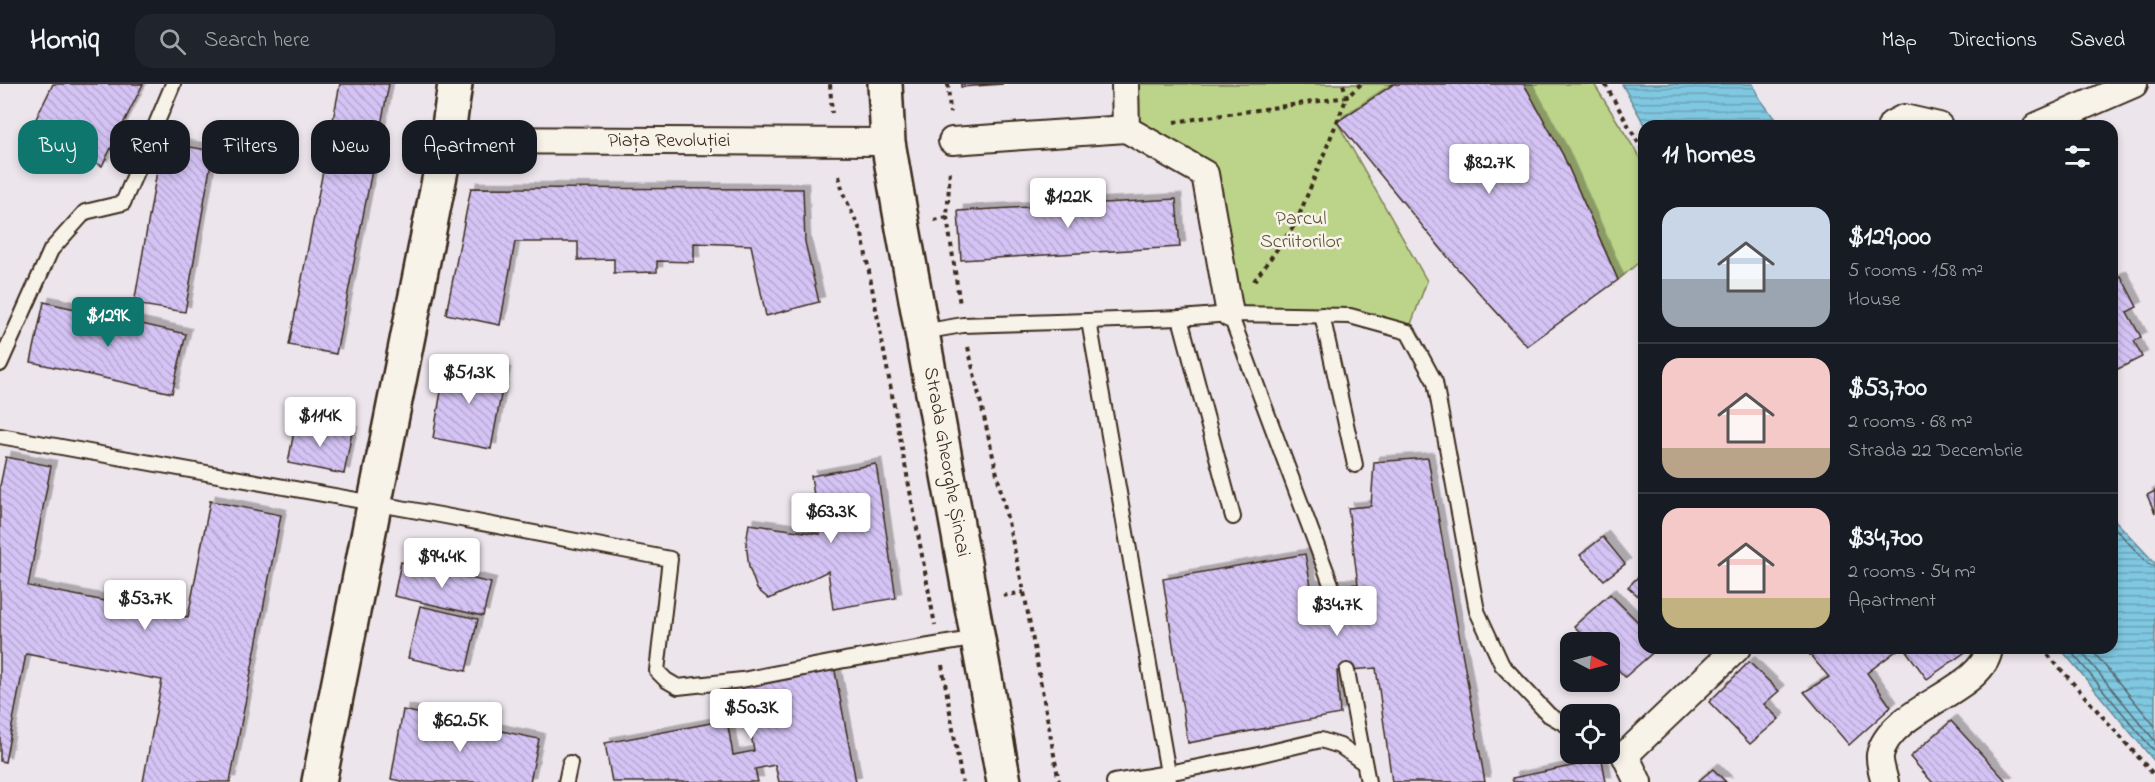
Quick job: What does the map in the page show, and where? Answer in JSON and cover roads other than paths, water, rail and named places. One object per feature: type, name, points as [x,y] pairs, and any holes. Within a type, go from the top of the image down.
[{"type":"main road","points":[[450,120],[455,84]]},
{"type":"main road","points":[[885,84],[888,142]]},
{"type":"main road","name":"Strada Gheorghe Șincai","points":[[888,142],[1004,782]]},
{"type":"main road","points":[[325,781],[440,174]]},
{"type":"street","points":[[1125,84],[1126,129]]},
{"type":"street","points":[[2051,120],[2134,84]]},
{"type":"street","points":[[952,141],[1126,129],[1205,174],[1230,314]]},
{"type":"street","name":"Piața Revoluției","points":[[537,140],[888,142]]},
{"type":"street","points":[[1620,748],[1730,654]]},
{"type":"street","points":[[1885,782],[1880,756],[1888,736],[1981,668],[1987,654]]},
{"type":"street","points":[[1620,755],[1638,782]]},
{"type":"lane","points":[[0,364],[51,250],[85,212],[123,203],[173,84]]},
{"type":"lane","points":[[1230,314],[1331,584]]},
{"type":"lane","points":[[922,332],[963,326],[1230,314],[1350,316],[1408,332],[1435,382],[1477,611],[1502,665],[1550,716],[1560,721]]},
{"type":"lane","points":[[1322,315],[1355,465]]},
{"type":"lane","points":[[1179,318],[1233,517]]},
{"type":"lane","points":[[1089,321],[1168,777]]},
{"type":"lane","points":[[0,436],[670,559],[657,671],[678,687],[742,680],[978,638]]},
{"type":"lane","points":[[1347,671],[1368,782]]},
{"type":"lane","points":[[1114,782],[1168,777],[1321,740],[1340,746],[1364,763]]},
{"type":"lane","points":[[566,782],[570,763]]},
{"type":"water","points":[[1622,84],[1753,84],[1758,96],[1776,120],[1642,120]]},
{"type":"water","points":[[2118,523],[2155,563],[2155,762],[2065,654],[2118,654]]},
{"type":"park label","name":"Parcul Scriitorilor","points":[[1301,230]]}]
